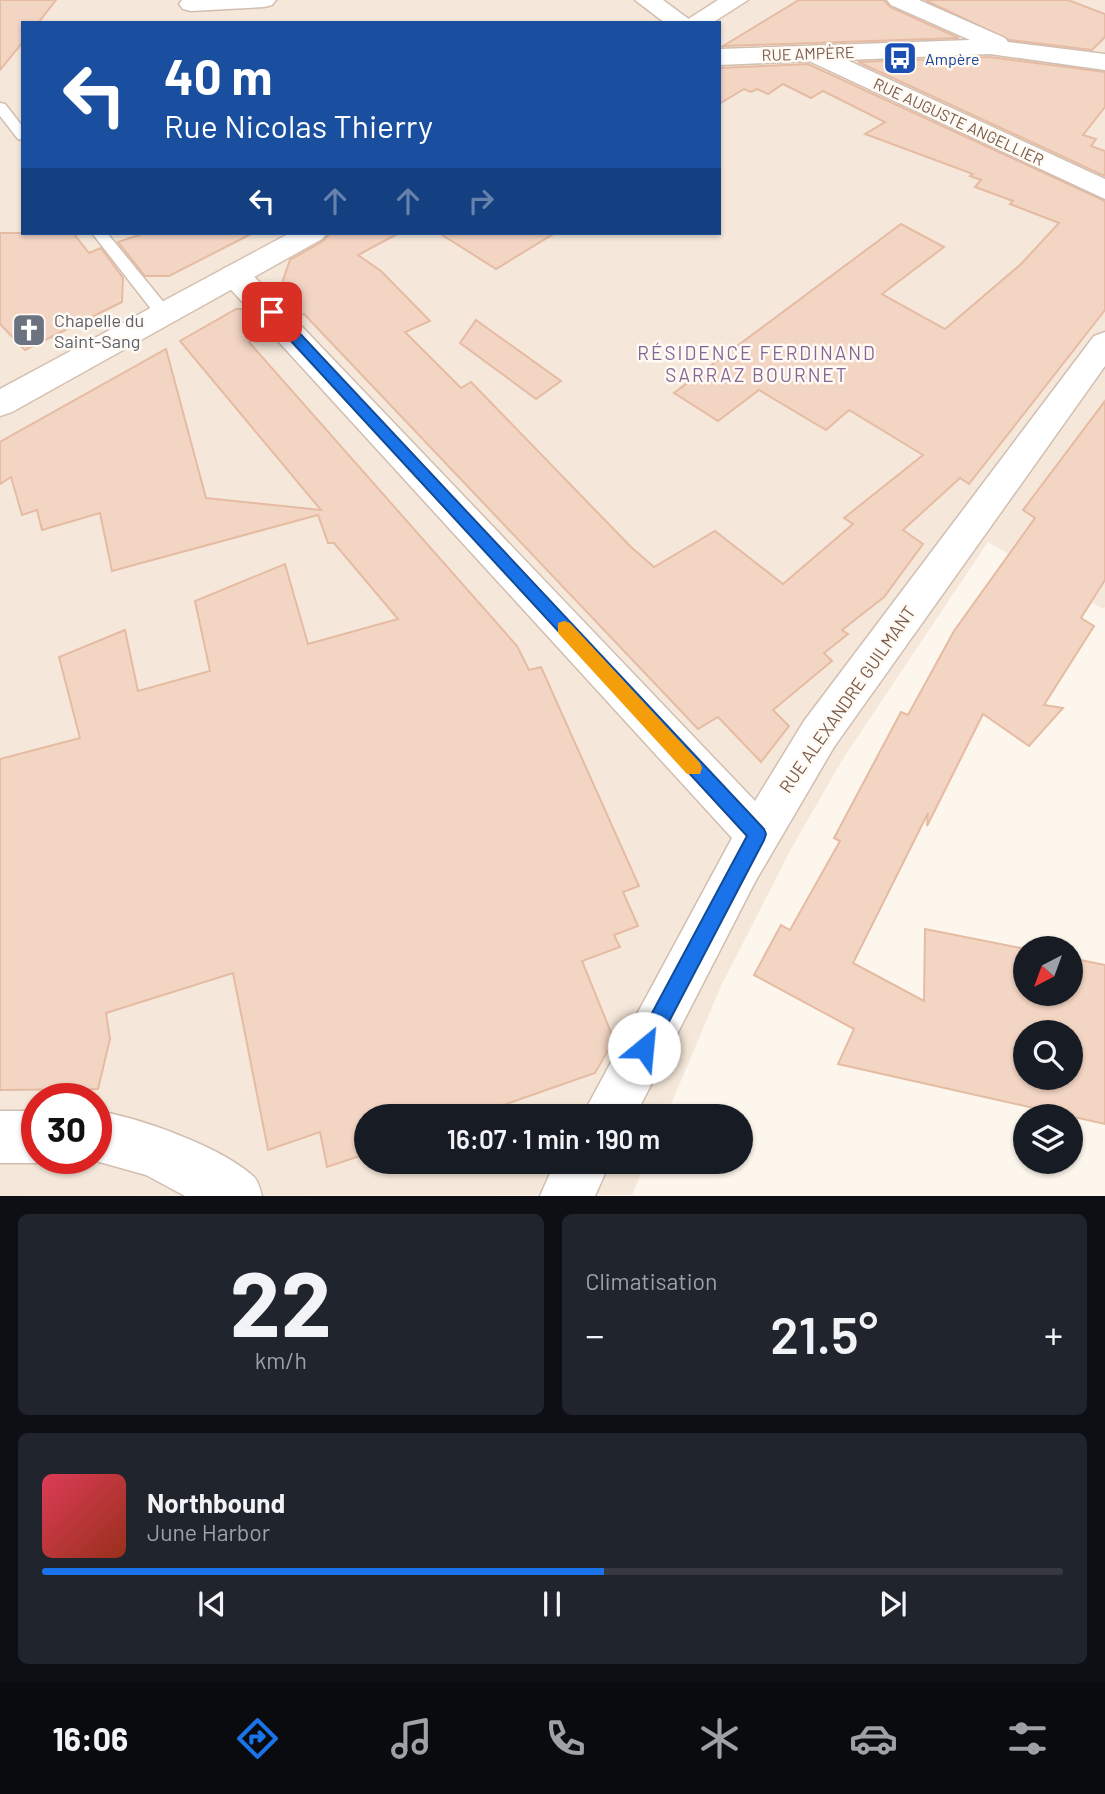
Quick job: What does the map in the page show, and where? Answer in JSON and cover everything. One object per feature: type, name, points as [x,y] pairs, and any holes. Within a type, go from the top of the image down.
[{"type":"street","points":[[191,4],[264,0]]},
{"type":"street","points":[[647,0],[679,21]]},
{"type":"street","points":[[698,21],[736,0]]},
{"type":"street","points":[[899,0],[1009,48]]},
{"type":"street","name":"RUE AMPÈRE","points":[[721,57],[1009,48],[1105,62]]},
{"type":"street","name":"RUE AUGUSTE ANGELLIER","points":[[813,53],[1105,190]]},
{"type":"street","points":[[0,404],[308,235]]},
{"type":"street","points":[[235,275],[757,834]]},
{"type":"street","name":"RUE ALEXANDRE GUILMANT","points":[[614,1104],[757,834],[819,734],[1105,343]]},
{"type":"street","points":[[0,1137],[21,1137]]},
{"type":"street","points":[[112,1140],[142,1146],[236,1195]]},
{"type":"street","points":[[566,1195],[577,1174]]},
{"type":"lane","points":[[0,107],[21,133]]},
{"type":"lane","points":[[101,235],[164,314]]},
{"type":"shaded area","points":[[0,0],[1105,0],[1105,607],[1103,609],[988,542],[844,757],[791,849],[721,986],[671,1104],[354,1104],[354,1174],[641,1174],[632,1195],[0,1196]]},
{"type":"building","points":[[0,0],[56,0],[40,21],[21,21],[21,44],[0,70]]},
{"type":"building","points":[[799,0],[884,0],[890,7],[959,38],[723,46]]},
{"type":"building","points":[[925,0],[1068,0],[1105,14],[1105,37],[1092,50],[1009,40]]},
{"type":"building","points":[[990,57],[1105,72],[1105,107],[1083,135],[1096,139],[1091,146],[1105,151],[1105,176],[858,62]]},
{"type":"building","points":[[808,64],[1105,201],[1105,310],[969,484],[960,478],[903,530],[923,544],[884,597],[842,630],[848,634],[824,653],[832,661],[773,710],[789,726],[761,762],[718,717],[698,729],[304,314],[297,317],[277,297],[290,260],[323,241],[328,235],[395,235],[358,255],[381,271],[430,321],[405,332],[461,388],[471,382],[631,547],[654,567],[715,531],[783,584],[853,524],[844,518],[923,455],[849,410],[826,430],[759,390],[718,421],[674,393],[901,224],[944,247],[882,294],[945,329],[1021,264],[1059,223],[1010,204],[1013,201],[975,187],[981,180],[970,176],[973,174],[865,134],[885,122],[823,91],[811,98],[783,84],[768,94],[757,89],[751,92],[744,89],[721,103],[721,68]]},
{"type":"building","points":[[0,233],[75,235],[89,253],[101,248],[123,278],[122,302],[25,350],[0,324]]},
{"type":"building","points":[[139,235],[249,235],[169,276],[145,276],[118,242]]},
{"type":"building","points":[[442,235],[552,235],[496,269]]},
{"type":"building","points":[[236,309],[245,309],[267,333],[249,342],[517,646],[529,670],[541,667],[639,886],[623,892],[638,926],[614,935],[620,947],[582,961],[614,1040],[595,1073],[506,1104],[354,1104],[354,1158],[327,1167],[320,1132],[268,1150],[233,973],[106,1013],[110,1039],[99,1083],[21,1083],[21,1090],[0,1090],[0,759],[80,738],[59,657],[125,630],[138,691],[210,671],[195,601],[285,564],[308,644],[398,619],[334,543],[328,543],[318,515],[112,571],[100,513],[42,530],[37,510],[22,515],[11,477],[0,484],[0,442],[166,349],[206,498],[321,510],[180,341]]},
{"type":"building","points":[[476,320],[561,381],[536,399],[460,343]]},
{"type":"building","points":[[1105,401],[1105,580],[1081,618],[1094,626],[1044,705],[1063,708],[1029,746],[983,714],[927,826],[928,813],[853,963],[924,1001],[925,929],[1013,946],[1013,1006],[1083,1006],[1083,960],[1105,965],[1105,1124],[1083,1119],[1083,1104],[1016,1104],[838,1064],[854,1029],[754,975],[781,925],[790,930],[840,841],[834,838],[901,712],[908,715],[954,631],[1035,518],[1023,510]]},
{"type":"slow traffic","points":[[564,628],[694,768]]},
{"type":"place","name":"Ampère","points":[[900,58]]},
{"type":"place","name":"Chapelle du Saint-Sang","points":[[29,330]]},
{"type":"district","name":"RÉSIDENCE FERDINAND SARRAZ BOURNET","points":[[757,363]]},
{"type":"route","points":[[272,312],[757,834],[644,1048]]}]
